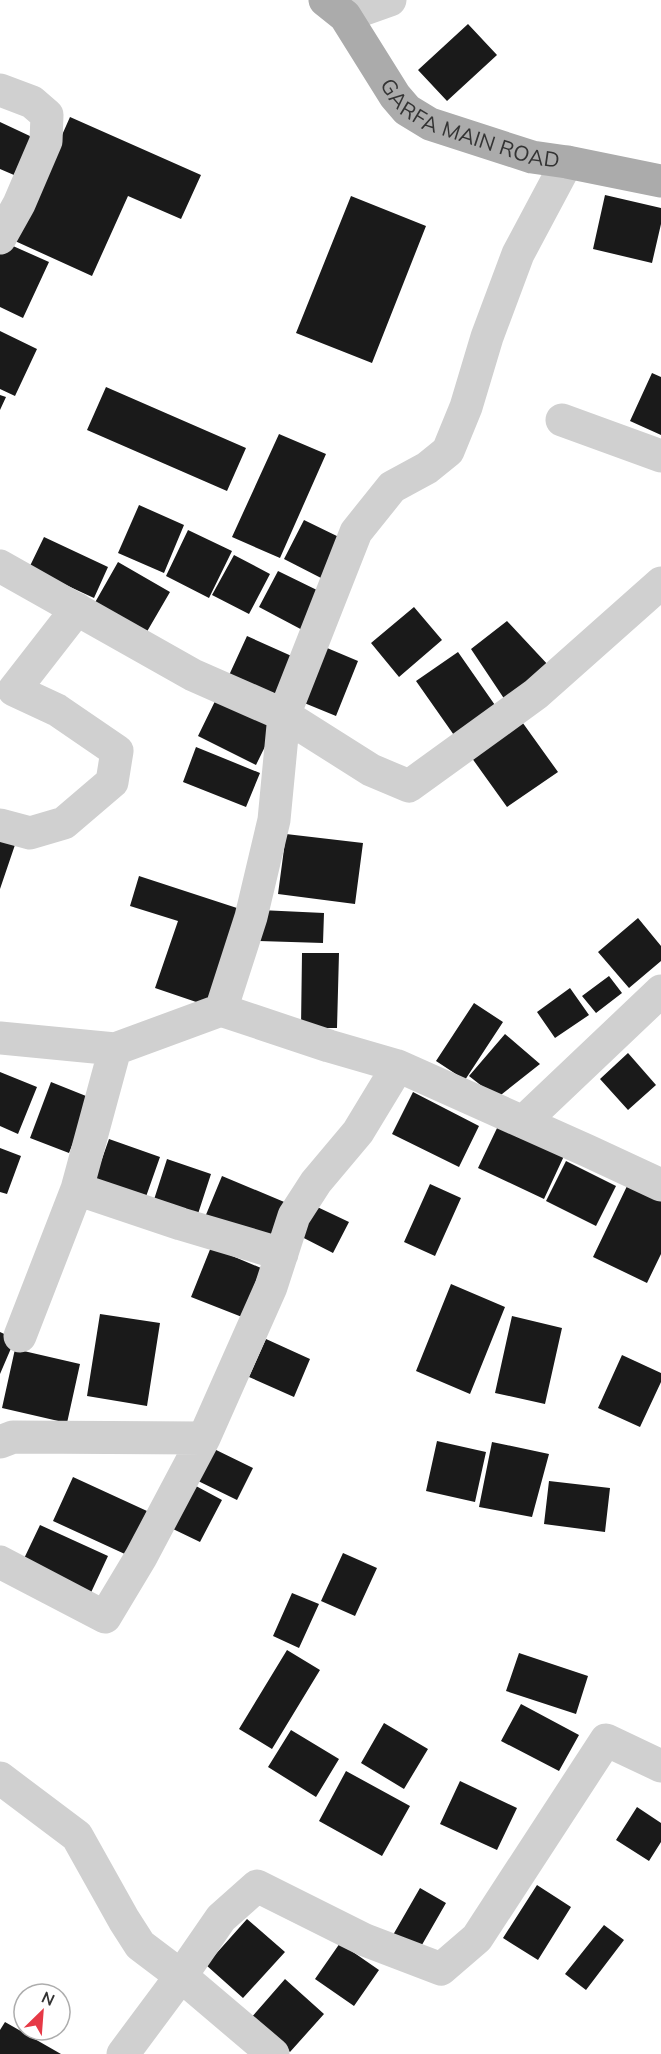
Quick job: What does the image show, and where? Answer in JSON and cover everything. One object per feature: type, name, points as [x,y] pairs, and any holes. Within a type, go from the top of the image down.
[{"type":"main road","name":"GARFA MAIN ROAD","points":[[335,8],[394,96],[407,110],[430,124],[532,157],[661,181]]},
{"type":"street","points":[[335,8],[390,0]]},
{"type":"street","points":[[0,90],[32,102],[47,115],[46,141],[19,204],[0,238]]},
{"type":"street","points":[[221,1010],[251,917],[274,820],[284,715],[356,532],[392,487],[427,468],[448,451],[466,407],[487,337],[518,254],[567,162]]},
{"type":"street","points":[[562,420],[661,456]]},
{"type":"street","points":[[0,566],[193,675],[284,715],[370,770],[409,786],[536,694],[661,583]]},
{"type":"street","points":[[0,825],[30,833],[64,823],[112,782],[117,751],[57,710],[14,690],[77,609]]},
{"type":"street","points":[[523,1122],[661,991]]},
{"type":"street","points":[[0,1038],[115,1049],[221,1010],[398,1066],[661,1185]]},
{"type":"street","points":[[20,1336],[77,1189],[115,1049]]},
{"type":"street","points":[[0,1562],[105,1617],[141,1557],[204,1438],[271,1287],[294,1216],[316,1182],[358,1132],[398,1066]]},
{"type":"street","points":[[77,1189],[181,1224],[282,1254]]},
{"type":"street","points":[[0,1442],[13,1437],[204,1438]]},
{"type":"street","points":[[123,2054],[221,1918],[257,1886],[365,1940],[441,1969],[477,1938],[606,1740],[661,1766]]},
{"type":"street","points":[[0,1778],[77,1836],[123,1920],[140,1945],[181,1976],[273,2054]]},
{"type":"building","points":[[468,24],[497,55],[447,101],[418,70]]},
{"type":"building","points":[[70,117],[201,175],[181,219],[128,196],[92,276],[15,241]]},
{"type":"building","points":[[0,122],[32,137],[14,175],[0,169]]},
{"type":"building","points":[[605,195],[661,208],[661,224],[652,263],[593,249]]},
{"type":"building","points":[[351,196],[426,226],[372,363],[296,333]]},
{"type":"building","points":[[4,242],[49,262],[23,318],[0,307],[0,251]]},
{"type":"building","points":[[0,331],[37,349],[15,396],[0,389]]},
{"type":"building","points":[[652,373],[661,377],[661,435],[630,421]]},
{"type":"building","points":[[106,387],[246,448],[227,491],[87,430]]},
{"type":"building","points":[[0,395],[6,397],[0,410]]},
{"type":"building","points":[[279,434],[326,454],[280,558],[232,537]]},
{"type":"building","points":[[139,505],[184,525],[164,573],[118,553]]},
{"type":"building","points":[[304,520],[343,539],[323,579],[284,559]]},
{"type":"building","points":[[188,530],[232,551],[209,598],[166,576]]},
{"type":"building","points":[[44,537],[108,567],[94,598],[29,568]]},
{"type":"building","points":[[234,555],[270,574],[249,614],[212,595]]},
{"type":"building","points":[[118,562],[170,592],[145,635],[93,606]]},
{"type":"building","points":[[278,571],[323,593],[308,633],[259,607]]},
{"type":"building","points":[[414,607],[442,640],[399,677],[371,643]]},
{"type":"building","points":[[507,621],[550,667],[505,700],[471,649]]},
{"type":"building","points":[[247,636],[296,658],[274,707],[225,684]]},
{"type":"building","points":[[320,645],[358,661],[336,716],[297,700]]},
{"type":"building","points":[[458,652],[497,708],[456,738],[416,681]]},
{"type":"building","points":[[218,695],[276,724],[256,765],[198,736]]},
{"type":"building","points":[[520,719],[558,772],[507,807],[469,754]]},
{"type":"building","points":[[196,747],[260,773],[246,807],[183,782]]},
{"type":"building","points":[[0,830],[18,836],[0,889]]},
{"type":"building","points":[[286,834],[363,843],[355,904],[278,894]]},
{"type":"building","points":[[139,876],[240,909],[208,1006],[155,988],[178,921],[130,906]]},
{"type":"building","points":[[260,910],[324,913],[323,943],[259,941]]},
{"type":"building","points":[[638,918],[661,946],[661,961],[629,988],[598,952]]},
{"type":"building","points":[[302,953],[339,953],[337,1028],[301,1028]]},
{"type":"building","points":[[609,976],[622,993],[596,1013],[582,996]]},
{"type":"building","points":[[570,988],[589,1015],[555,1038],[537,1012]]},
{"type":"building","points":[[474,1003],[503,1022],[465,1080],[436,1061]]},
{"type":"building","points":[[505,1034],[540,1064],[497,1098],[469,1076]]},
{"type":"building","points":[[628,1053],[656,1085],[628,1110],[600,1079]]},
{"type":"building","points":[[0,1072],[37,1087],[18,1134],[0,1126]]},
{"type":"building","points":[[51,1082],[91,1098],[69,1153],[30,1138]]},
{"type":"building","points":[[413,1092],[479,1126],[459,1167],[392,1134]]},
{"type":"building","points":[[498,1126],[564,1156],[544,1199],[478,1168]]},
{"type":"building","points":[[109,1139],[160,1157],[142,1208],[91,1190]]},
{"type":"building","points":[[0,1148],[21,1156],[7,1194],[0,1192]]},
{"type":"building","points":[[167,1159],[211,1174],[195,1223],[151,1209]]},
{"type":"building","points":[[566,1161],[616,1186],[596,1226],[546,1201]]},
{"type":"building","points":[[222,1176],[289,1204],[270,1250],[203,1222]]},
{"type":"building","points":[[430,1184],[461,1198],[435,1256],[404,1242]]},
{"type":"building","points":[[628,1184],[661,1200],[661,1254],[647,1283],[593,1257]]},
{"type":"building","points":[[311,1204],[349,1222],[333,1253],[296,1234]]},
{"type":"building","points":[[211,1247],[261,1268],[242,1317],[191,1297]]},
{"type":"building","points":[[451,1284],[505,1307],[470,1394],[416,1371]]},
{"type":"building","points":[[100,1314],[160,1323],[147,1406],[87,1396]]},
{"type":"building","points":[[512,1316],[562,1328],[545,1404],[495,1393]]},
{"type":"building","points":[[0,1332],[15,1339],[0,1374]]},
{"type":"building","points":[[266,1339],[310,1359],[294,1397],[249,1377]]},
{"type":"building","points":[[15,1349],[80,1364],[67,1423],[2,1408]]},
{"type":"building","points":[[622,1355],[661,1373],[661,1382],[640,1427],[598,1408]]},
{"type":"building","points":[[437,1441],[486,1452],[475,1502],[426,1491]]},
{"type":"building","points":[[492,1442],[549,1454],[532,1517],[479,1507]]},
{"type":"building","points":[[210,1447],[253,1468],[237,1500],[194,1479]]},
{"type":"building","points":[[73,1477],[147,1511],[127,1555],[53,1521]]},
{"type":"building","points":[[549,1481],[610,1488],[605,1532],[544,1524]]},
{"type":"building","points":[[196,1486],[222,1500],[200,1542],[173,1529]]},
{"type":"building","points":[[40,1525],[108,1556],[88,1599],[20,1567]]},
{"type":"building","points":[[343,1553],[377,1568],[355,1616],[321,1601]]},
{"type":"building","points":[[292,1593],[319,1604],[299,1648],[273,1636]]},
{"type":"building","points":[[287,1650],[320,1670],[272,1749],[239,1729]]},
{"type":"building","points":[[519,1653],[588,1676],[576,1714],[506,1691]]},
{"type":"building","points":[[521,1704],[579,1735],[559,1771],[501,1741]]},
{"type":"building","points":[[384,1723],[428,1749],[404,1789],[361,1763]]},
{"type":"building","points":[[291,1730],[339,1759],[316,1797],[268,1767]]},
{"type":"building","points":[[346,1771],[410,1806],[382,1856],[319,1821]]},
{"type":"building","points":[[460,1781],[517,1808],[497,1850],[440,1824]]},
{"type":"building","points":[[637,1807],[661,1823],[661,1842],[649,1861],[616,1840]]},
{"type":"building","points":[[537,1885],[571,1907],[538,1960],[503,1938]]},
{"type":"building","points":[[420,1888],[446,1903],[419,1950],[393,1935]]},
{"type":"building","points":[[247,1919],[285,1952],[243,1998],[206,1965]]},
{"type":"building","points":[[604,1925],[624,1940],[586,1990],[565,1974]]},
{"type":"building","points":[[340,1943],[379,1970],[354,2006],[315,1979]]},
{"type":"building","points":[[285,1979],[324,2014],[290,2052],[251,2018]]},
{"type":"building","points":[[5,2022],[12,2026],[12,2042],[40,2042],[61,2054],[0,2054],[0,2030]]}]
